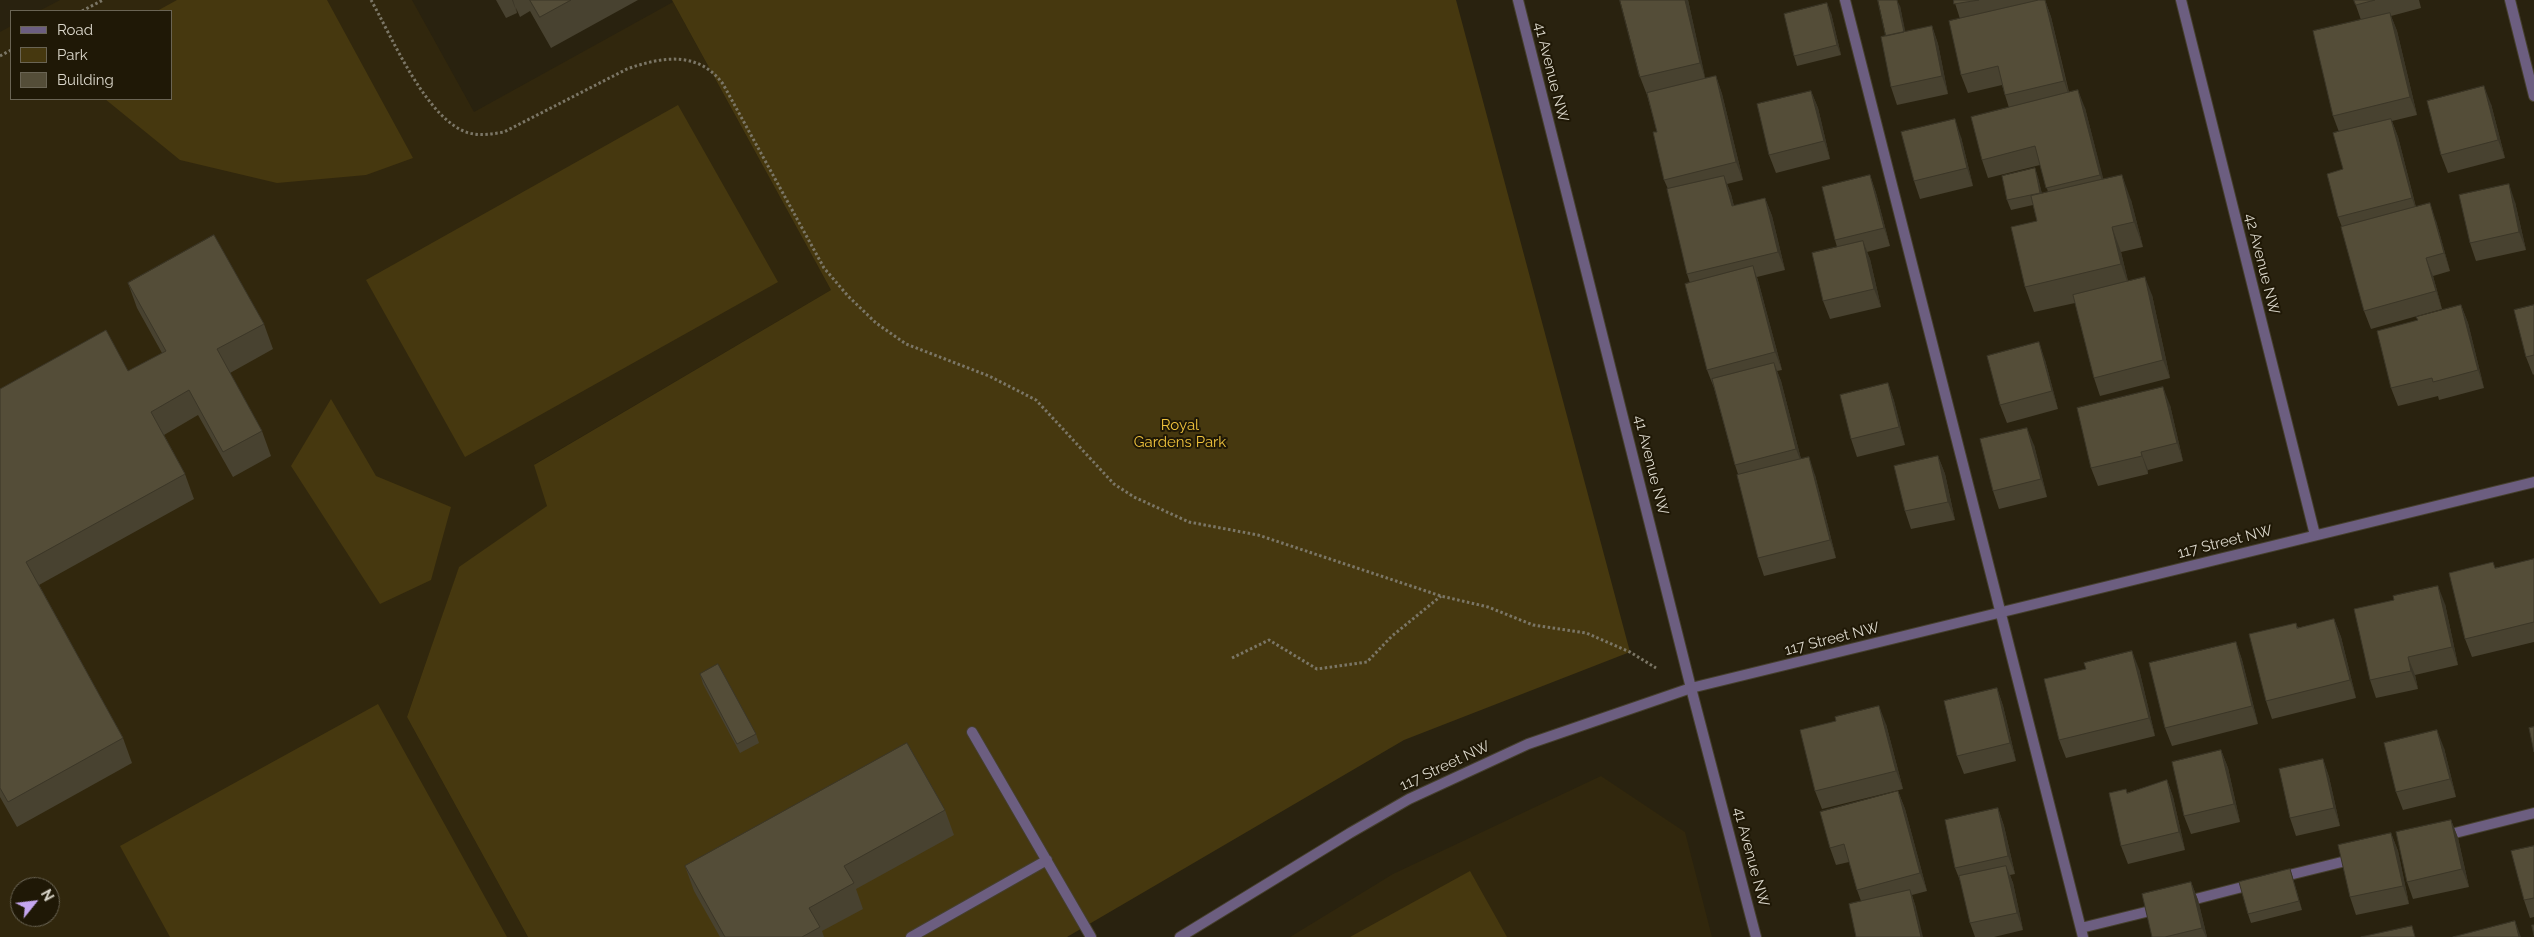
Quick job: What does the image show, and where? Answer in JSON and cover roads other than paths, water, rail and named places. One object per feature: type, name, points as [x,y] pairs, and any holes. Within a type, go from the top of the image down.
[{"type":"street","name":"41 Avenue NW","points":[[1518,0],[1756,937]]},
{"type":"street","points":[[1845,0],[2082,933],[2172,905],[2360,857]]},
{"type":"street","name":"42 Avenue NW","points":[[2181,0],[2315,534]]},
{"type":"street","points":[[2510,0],[2534,96]]},
{"type":"street","name":"117 Street NW","points":[[1180,937],[1350,832],[1418,795],[1528,744],[1692,688],[2000,614],[2315,534],[2534,482]]},
{"type":"street","points":[[972,732],[1091,937]]},
{"type":"street","points":[[2428,840],[2534,813]]},
{"type":"street","points":[[911,937],[1047,860]]},
{"type":"park label","name":"Royal Gardens Park","points":[[1180,434]]}]
